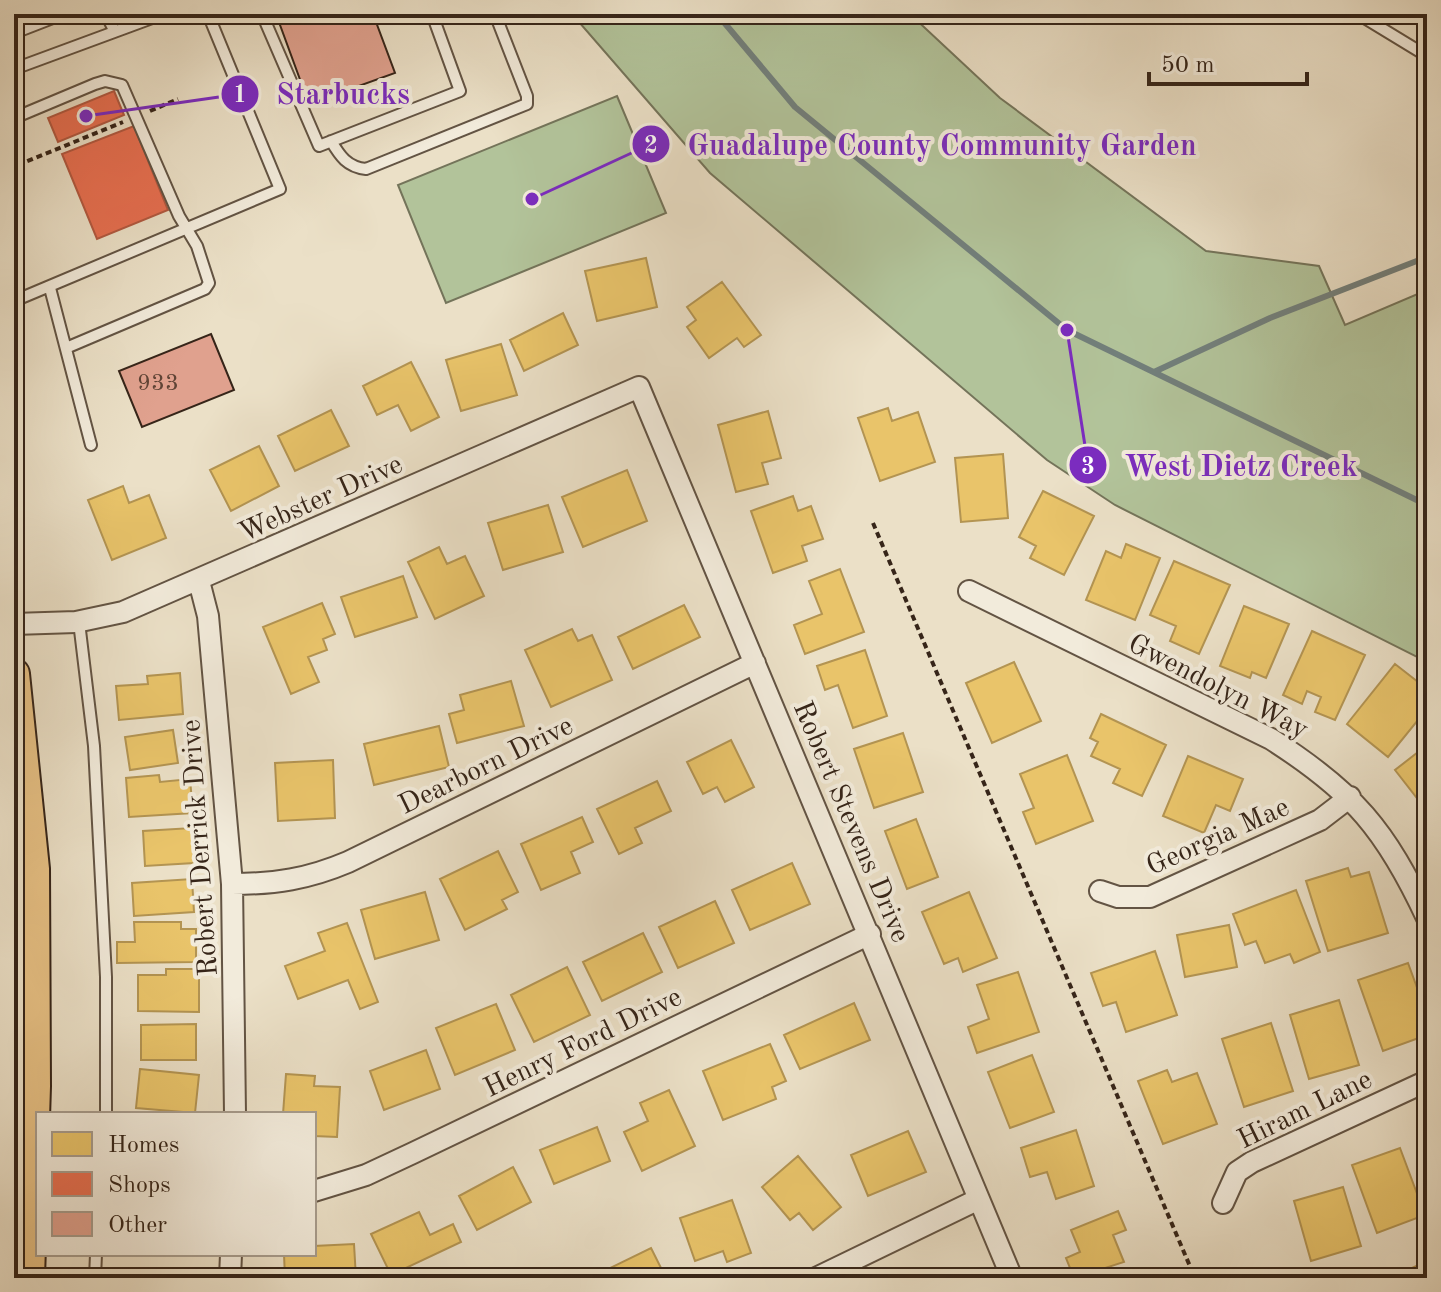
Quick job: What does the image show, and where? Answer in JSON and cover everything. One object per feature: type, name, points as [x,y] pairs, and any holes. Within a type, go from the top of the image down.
[{"type":"main road","points":[[14,674],[22,825],[34,869],[25,1086],[29,1278]]},
{"type":"street","name":"Webster Drive","points":[[14,624],[79,622],[123,612],[639,387]]},
{"type":"street","name":"Robert Stevens Drive","points":[[639,387],[1012,1278]]},
{"type":"street","name":"Robert Derrick Drive","points":[[199,581],[208,616],[232,884],[236,996],[235,1112]]},
{"type":"street","name":"Gwendolyn Way","points":[[969,591],[1271,739],[1312,765],[1375,823],[1400,861],[1427,918]]},
{"type":"street","name":"Dearborn Drive","points":[[232,884],[278,884],[308,879],[755,663]]},
{"type":"street","name":"Georgia Mae","points":[[1100,891],[1118,897],[1150,897],[1320,820],[1350,797]]},
{"type":"street","name":"Henry Ford Drive","points":[[316,1190],[366,1175],[870,934]]},
{"type":"street","name":"Hiram Lane","points":[[1223,1203],[1237,1172],[1252,1162],[1427,1081]]},
{"type":"street","points":[[816,1278],[979,1199]]},
{"type":"street","points":[[230,1278],[231,1256]]},
{"type":"lane","points":[[14,33],[63,14]]},
{"type":"lane","points":[[106,14],[114,30]]},
{"type":"lane","points":[[14,69],[163,14]]},
{"type":"lane","points":[[14,301],[280,189],[208,14]]},
{"type":"lane","points":[[262,14],[319,146],[460,91],[432,14]]},
{"type":"lane","points":[[331,141],[341,158],[354,168],[366,169],[527,104],[527,96],[495,14]]},
{"type":"lane","points":[[1358,14],[1427,56]]},
{"type":"lane","points":[[14,118],[105,81],[122,85],[209,283],[205,289],[66,348]]},
{"type":"lane","points":[[50,288],[91,445]]},
{"type":"lane","points":[[79,622],[94,746],[106,977],[106,1112]]},
{"type":"lane","points":[[95,1278],[96,1256]]},
{"type":"path","points":[[18,165],[178,99]]},
{"type":"path","points":[[873,523],[1195,1278]]},
{"type":"green space","points":[[572,14],[910,14],[1000,98],[1206,251],[1319,266],[1345,325],[1427,290],[1427,662],[1115,505],[1047,460],[710,173]]},
{"type":"green space","points":[[617,96],[666,213],[446,303],[398,185]]},
{"type":"building: Homes","points":[[646,258],[657,307],[597,321],[585,271]]},
{"type":"building: Homes","points":[[722,282],[761,335],[744,347],[737,338],[709,358],[687,327],[696,320],[687,307]]},
{"type":"building: Homes","points":[[563,313],[578,345],[524,371],[510,340]]},
{"type":"building: Homes","points":[[501,344],[517,395],[461,411],[446,360]]},
{"type":"building: Homes","points":[[411,362],[439,417],[411,431],[398,405],[377,415],[363,386]]},
{"type":"building: Homes","points":[[888,408],[892,421],[918,412],[935,462],[880,481],[858,418]]},
{"type":"building: Homes","points":[[331,410],[349,446],[295,471],[278,436]]},
{"type":"building: Homes","points":[[768,411],[781,458],[762,463],[768,484],[736,492],[718,425]]},
{"type":"building: Homes","points":[[259,446],[279,486],[231,511],[210,470]]},
{"type":"building: Homes","points":[[1003,454],[1008,518],[961,522],[955,458]]},
{"type":"building: Homes","points":[[627,470],[647,521],[583,547],[562,497]]},
{"type":"building: Homes","points":[[123,486],[129,503],[149,495],[166,538],[112,560],[88,500]]},
{"type":"building: Homes","points":[[1043,491],[1094,516],[1064,575],[1030,558],[1036,546],[1019,537]]},
{"type":"building: Homes","points":[[793,496],[798,511],[811,506],[823,539],[802,546],[807,561],[773,573],[751,511]]},
{"type":"building: Homes","points":[[548,505],[563,552],[503,570],[488,523]]},
{"type":"building: Homes","points":[[1126,544],[1160,558],[1135,620],[1086,600],[1106,551],[1121,558]]},
{"type":"building: Homes","points":[[439,547],[447,564],[465,556],[484,596],[435,619],[408,562]]},
{"type":"building: Homes","points":[[1174,561],[1230,585],[1199,654],[1170,641],[1176,626],[1150,615]]},
{"type":"building: Homes","points":[[840,569],[864,632],[805,654],[794,625],[822,614],[809,581]]},
{"type":"building: Homes","points":[[403,576],[417,617],[355,637],[341,597]]},
{"type":"building: Homes","points":[[322,603],[335,634],[323,639],[327,650],[308,657],[319,682],[291,694],[263,627]]},
{"type":"building: Homes","points":[[684,605],[700,637],[633,669],[618,637]]},
{"type":"building: Homes","points":[[1244,606],[1289,624],[1266,678],[1252,672],[1250,678],[1220,666]]},
{"type":"building: Homes","points":[[572,629],[578,641],[592,635],[612,680],[551,707],[525,650]]},
{"type":"building: Homes","points":[[1312,631],[1365,655],[1335,720],[1315,712],[1321,697],[1307,691],[1302,704],[1283,695]]},
{"type":"building: Homes","points":[[865,650],[887,716],[853,728],[838,685],[825,690],[817,666]]},
{"type":"building: Homes","points":[[1014,662],[1041,721],[992,743],[966,683]]},
{"type":"building: Homes","points":[[1395,664],[1427,689],[1427,709],[1388,757],[1347,724]]},
{"type":"building: Homes","points":[[180,673],[183,714],[119,720],[116,686],[148,684],[147,676]]},
{"type":"building: Homes","points":[[511,681],[524,726],[457,743],[449,714],[464,710],[460,695]]},
{"type":"building: Homes","points":[[1101,714],[1166,745],[1142,796],[1113,783],[1120,769],[1091,756],[1098,742],[1090,738]]},
{"type":"building: Homes","points":[[439,726],[449,767],[374,785],[364,744]]},
{"type":"building: Homes","points":[[173,730],[178,763],[130,770],[125,737]]},
{"type":"building: Homes","points":[[903,733],[923,792],[874,808],[854,749]]},
{"type":"building: Homes","points":[[731,740],[754,787],[725,802],[717,787],[703,794],[687,762]]},
{"type":"building: Homes","points":[[1427,745],[1427,811],[1395,770]]},
{"type":"building: Homes","points":[[1067,755],[1093,821],[1036,844],[1023,812],[1034,808],[1020,774]]},
{"type":"building: Homes","points":[[1188,756],[1243,779],[1230,811],[1216,805],[1204,833],[1163,816]]},
{"type":"building: Homes","points":[[333,760],[335,818],[278,821],[275,763]]},
{"type":"building: Homes","points":[[159,775],[160,782],[190,779],[193,813],[129,817],[126,778]]},
{"type":"building: Homes","points":[[657,781],[671,811],[635,828],[642,843],[619,854],[597,809]]},
{"type":"building: Homes","points":[[582,817],[593,842],[571,852],[580,873],[541,890],[521,844]]},
{"type":"building: Homes","points":[[916,819],[938,877],[907,889],[885,831]]},
{"type":"building: Homes","points":[[192,828],[194,863],[145,866],[143,831]]},
{"type":"building: Homes","points":[[498,851],[518,892],[502,900],[507,909],[465,930],[440,879]]},
{"type":"building: Homes","points":[[792,863],[810,904],[750,930],[732,890]]},
{"type":"building: Homes","points":[[1348,868],[1351,877],[1369,872],[1388,933],[1328,951],[1306,881]]},
{"type":"building: Homes","points":[[192,879],[194,912],[134,916],[132,883]]},
{"type":"building: Homes","points":[[1296,890],[1320,952],[1294,963],[1290,954],[1265,963],[1256,941],[1245,945],[1233,914]]},
{"type":"building: Homes","points":[[425,892],[439,940],[375,959],[361,910]]},
{"type":"building: Homes","points":[[969,892],[997,958],[963,972],[958,958],[944,964],[922,912]]},
{"type":"building: Homes","points":[[715,901],[734,943],[678,968],[659,927]]},
{"type":"building: Homes","points":[[134,922],[181,922],[181,929],[196,929],[196,962],[117,963],[117,942],[135,942]]},
{"type":"building: Homes","points":[[347,923],[378,1002],[360,1009],[348,980],[298,999],[285,966],[325,951],[318,933]]},
{"type":"building: Homes","points":[[1229,925],[1237,967],[1185,977],[1177,935]]},
{"type":"building: Homes","points":[[643,933],[662,972],[602,1001],[583,962]]},
{"type":"building: Homes","points":[[1155,951],[1177,1015],[1126,1032],[1116,1002],[1103,1006],[1091,973]]},
{"type":"building: Homes","points":[[1408,963],[1427,1015],[1427,1035],[1383,1051],[1358,980]]},
{"type":"building: Homes","points":[[567,967],[590,1015],[534,1042],[511,995]]},
{"type":"building: Homes","points":[[166,969],[199,969],[199,1012],[138,1011],[138,975],[166,975]]},
{"type":"building: Homes","points":[[1018,972],[1039,1032],[977,1053],[968,1027],[989,1019],[977,985]]},
{"type":"building: Homes","points":[[1339,1000],[1359,1065],[1309,1079],[1290,1015]]},
{"type":"building: Homes","points":[[854,1003],[870,1040],[800,1069],[784,1035]]},
{"type":"building: Homes","points":[[496,1004],[515,1050],[455,1075],[436,1028]]},
{"type":"building: Homes","points":[[1271,1023],[1293,1091],[1244,1107],[1222,1039]]},
{"type":"building: Homes","points":[[196,1024],[196,1060],[141,1060],[141,1025]]},
{"type":"building: Homes","points":[[770,1044],[786,1081],[772,1087],[776,1099],[723,1120],[703,1071]]},
{"type":"building: Homes","points":[[426,1050],[440,1089],[384,1110],[370,1071]]},
{"type":"building: Homes","points":[[1032,1055],[1054,1112],[1010,1128],[988,1072]]},
{"type":"building: Homes","points":[[140,1069],[199,1075],[195,1112],[136,1108]]},
{"type":"building: Homes","points":[[1167,1070],[1172,1082],[1197,1073],[1217,1124],[1163,1144],[1138,1081]]},
{"type":"building: Homes","points":[[286,1074],[315,1076],[314,1086],[340,1087],[337,1137],[316,1136],[316,1112],[283,1112]]},
{"type":"building: Homes","points":[[669,1090],[695,1146],[642,1171],[624,1132],[648,1121],[640,1103]]},
{"type":"building: Homes","points":[[597,1127],[610,1161],[554,1184],[540,1150]]},
{"type":"building: Homes","points":[[1076,1130],[1094,1186],[1056,1199],[1047,1172],[1030,1177],[1021,1148]]},
{"type":"building: Homes","points":[[908,1131],[926,1172],[868,1196],[851,1155]]},
{"type":"building: Homes","points":[[1400,1148],[1425,1215],[1377,1233],[1352,1165]]},
{"type":"building: Homes","points":[[798,1156],[841,1207],[813,1230],[799,1213],[790,1220],[762,1187]]},
{"type":"building: Homes","points":[[513,1167],[531,1202],[477,1230],[459,1196]]},
{"type":"building: Homes","points":[[1343,1187],[1361,1246],[1311,1261],[1294,1201]]},
{"type":"building: Homes","points":[[732,1200],[751,1253],[727,1262],[723,1251],[695,1261],[680,1218]]},
{"type":"building: Homes","points":[[1118,1211],[1126,1230],[1113,1235],[1124,1262],[1074,1278],[1066,1258],[1080,1252],[1071,1230]]},
{"type":"building: Homes","points":[[419,1212],[430,1235],[453,1224],[461,1242],[391,1275],[371,1234]]},
{"type":"building: Homes","points":[[354,1244],[356,1278],[285,1278],[284,1256],[316,1256],[316,1246]]},
{"type":"building: Homes","points":[[651,1248],[666,1278],[603,1278],[600,1273]]},
{"type":"building: Homes","points":[[1427,1261],[1427,1278],[1401,1278],[1399,1274]]},
{"type":"building: Shops","points":[[114,91],[124,115],[58,142],[48,118]]},
{"type":"building: Shops","points":[[134,126],[168,210],[97,239],[62,154]]},
{"type":"building: Other","points":[[276,14],[373,14],[395,73],[309,104]]},
{"type":"building: Other","points":[[211,334],[234,390],[142,427],[119,371]]},
{"type":"waterway","points":[[717,14],[795,107],[1067,330],[1427,505]]},
{"type":"waterway","points":[[1154,372],[1270,318],[1427,257]]},
{"type":"place","name":"Starbucks","points":[[86,116]]},
{"type":"place","name":"Guadalupe County Community Garden","points":[[532,199]]},
{"type":"place","name":"West Dietz Creek","points":[[1067,330]]}]
